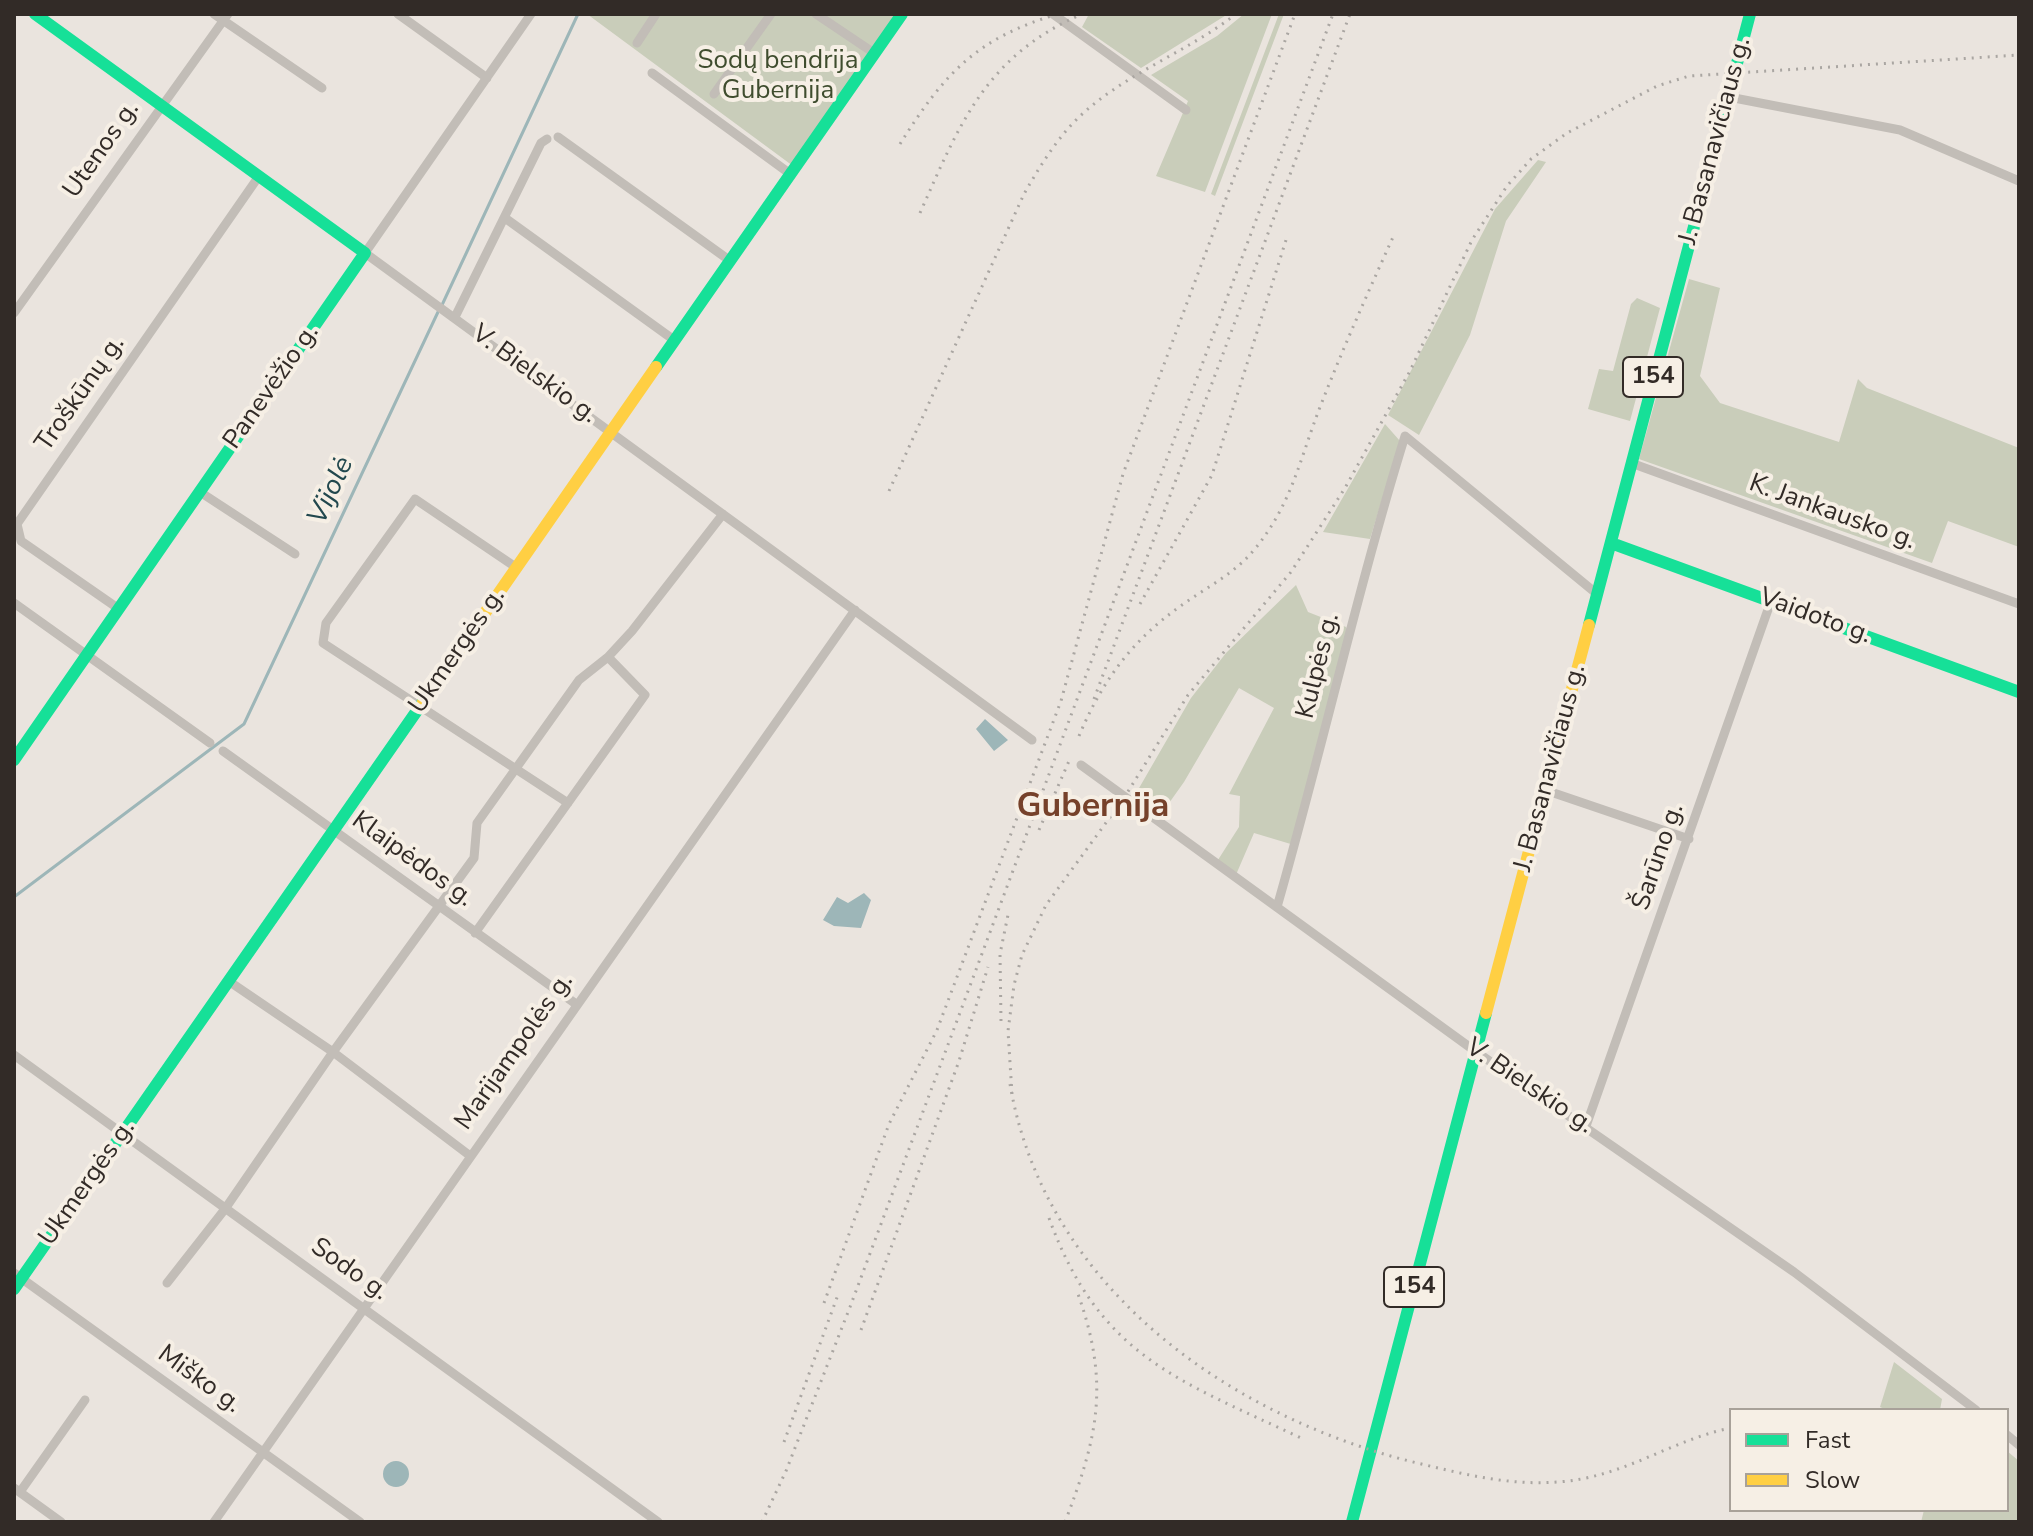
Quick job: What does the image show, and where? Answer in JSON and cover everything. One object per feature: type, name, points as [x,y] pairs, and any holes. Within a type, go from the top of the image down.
[{"type":"street","name":"V. Bielskio g.","points":[[35,14],[1032,740]]},
{"type":"street","points":[[214,14],[226,17],[322,88]]},
{"type":"street","points":[[398,14],[487,78]]},
{"type":"street","name":"Panevėžio g.","points":[[15,756],[531,14]]},
{"type":"street","points":[[637,43],[656,14]]},
{"type":"street","points":[[714,94],[771,14]]},
{"type":"street","points":[[816,14],[874,53]]},
{"type":"street","name":"Ukmergės g.","points":[[16,1280],[123,1134],[335,832],[902,14]]},
{"type":"street","points":[[1053,14],[1186,110]]},
{"type":"street","name":"J. Basanavičiaus g.","points":[[1352,1522],[1750,14]]},
{"type":"street","name":"Utenos g.","points":[[14,313],[226,17]]},
{"type":"street","points":[[652,73],[789,173]]},
{"type":"street","points":[[1729,97],[1900,130],[2019,181]]},
{"type":"street","points":[[451,314],[549,140],[729,260]]},
{"type":"street","name":"Troškūnų g.","points":[[119,609],[21,541],[17,524],[259,176]]},
{"type":"street","points":[[505,218],[674,340]]},
{"type":"street","name":"Kulpės g.","points":[[1277,907],[1322,747],[1363,573],[1405,436],[1597,594]]},
{"type":"street","name":"K. Jankausko g.","points":[[1631,463],[2019,604]]},
{"type":"street","points":[[200,492],[295,554]]},
{"type":"street","points":[[517,568],[415,499],[326,623],[323,643],[421,704],[515,771],[568,803]]},
{"type":"street","points":[[167,1283],[225,1209],[333,1052],[474,858],[477,823],[579,680],[608,657],[723,514]]},
{"type":"street","name":"Vaidoto g.","points":[[1611,543],[2019,692]]},
{"type":"street","name":"Šarūno g.","points":[[1586,1126],[1771,601]]},
{"type":"street","points":[[14,603],[210,743]]},
{"type":"street","name":"Marijampolės g.","points":[[214,1522],[469,1155],[855,610]]},
{"type":"street","points":[[475,933],[645,695],[608,657]]},
{"type":"street","name":"Klaipėdos g.","points":[[223,751],[576,1004]]},
{"type":"street","name":"V. Bielskio g.","points":[[1081,765],[1475,1051],[1794,1272],[1973,1408]]},
{"type":"street","points":[[1545,790],[1689,839]]},
{"type":"street","points":[[230,982],[333,1052],[469,1155]]},
{"type":"street","name":"Sodo g.","points":[[14,1055],[658,1522]]},
{"type":"street","name":"Miško g.","points":[[16,1280],[360,1522]]},
{"type":"street","points":[[61,1522],[17,1490],[85,1400]]},
{"type":"green space","name":"Sodų bendrija Gubernija","points":[[587,14],[902,14],[793,166]]},
{"type":"green space","points":[[1089,14],[1228,14],[1141,68],[1082,27]]},
{"type":"green space","points":[[1244,14],[1272,14],[1205,192],[1156,176],[1188,101],[1151,75],[1217,36]]},
{"type":"green space","points":[[1279,14],[1284,14],[1215,196],[1211,194]]},
{"type":"green space","points":[[1538,160],[1546,162],[1506,221],[1470,335],[1419,435],[1388,415],[1495,209]]},
{"type":"green space","points":[[1689,279],[1720,288],[1700,376],[1720,403],[1839,442],[1858,379],[1867,388],[2019,448],[2019,547],[1948,521],[1932,563],[1639,459]]},
{"type":"green space","points":[[1637,298],[1660,308],[1630,421],[1588,409],[1599,369],[1613,371],[1631,304]]},
{"type":"green space","points":[[1385,424],[1400,441],[1370,539],[1323,532]]},
{"type":"green space","points":[[1296,585],[1308,612],[1346,627],[1350,635],[1294,845],[1254,833],[1235,877],[1216,863],[1239,827],[1240,796],[1229,794],[1274,708],[1239,688],[1184,782],[1157,820],[1131,802],[1191,698],[1226,653]]},
{"type":"green space","points":[[1894,1362],[1942,1399],[1940,1408],[1880,1407]]},
{"type":"green space","points":[[2009,1453],[2019,1461],[2019,1522],[1921,1522],[1924,1512],[2009,1512]]},
{"type":"water","points":[[985,719],[1008,740],[994,751],[976,729]]},
{"type":"water","points":[[864,893],[871,900],[861,928],[834,926],[823,920],[837,897],[848,903]]},
{"type":"water","points":[[396,1461],[405,1465],[409,1474],[405,1483],[396,1487],[387,1483],[383,1474],[387,1465]]},
{"type":"waterway","name":"Vijolė","points":[[442,305],[578,14]]},
{"type":"waterway","name":"Vijolė","points":[[14,897],[244,724],[438,312]]},
{"type":"railway","points":[[900,144],[932,98],[965,62],[1005,35],[1058,14]]},
{"type":"railway","points":[[920,213],[964,122],[999,72],[1022,50],[1049,31],[1082,14]]},
{"type":"railway","points":[[889,491],[1024,194],[1055,146],[1077,119],[1114,89],[1197,41],[1236,14]]},
{"type":"railway","points":[[824,1303],[889,1124],[937,1030],[1061,701],[1123,474],[1295,14]]},
{"type":"railway","points":[[762,1522],[786,1471],[850,1307],[1333,14]]},
{"type":"railway","points":[[1094,699],[1350,14]]},
{"type":"railway","points":[[1012,1094],[1008,1031],[1014,985],[1022,955],[1046,905],[1124,798],[1188,695],[1291,572],[1345,488],[1410,371],[1472,240],[1507,186],[1531,159],[1567,133],[1657,86],[1689,76],[2019,55]]},
{"type":"railway","points":[[1079,736],[1098,697],[1134,647],[1164,618],[1238,566],[1254,550],[1278,515],[1330,381],[1394,235]]},
{"type":"railway","points":[[1140,604],[1212,475],[1286,240]]},
{"type":"railway","points":[[1039,830],[1069,761]]},
{"type":"railway","points":[[1001,1021],[1000,954],[1009,910]]},
{"type":"railway","points":[[861,1330],[959,1061],[988,967]]},
{"type":"railway","points":[[1010,1084],[1029,1156],[1061,1221],[1102,1279],[1152,1330],[1210,1373],[1273,1410],[1340,1439],[1409,1461],[1483,1478],[1539,1483],[1582,1479],[1605,1473],[1729,1429]]},
{"type":"railway","points":[[1049,1218],[1069,1265],[1092,1302],[1118,1333],[1180,1379],[1301,1438]]},
{"type":"railway","points":[[784,1442],[839,1292]]},
{"type":"railway","points":[[1065,1522],[1085,1463],[1096,1410],[1094,1356],[1078,1294]]},
{"type":"traffic: fast","points":[[14,760],[365,253],[35,14]]},
{"type":"traffic: fast","points":[[656,367],[902,14]]},
{"type":"traffic: fast","points":[[1589,625],[1750,14]]},
{"type":"traffic: fast","points":[[1611,543],[2019,692]]},
{"type":"traffic: fast","points":[[14,1289],[423,702]]},
{"type":"traffic: fast","points":[[1352,1522],[1486,1013]]},
{"type":"traffic: slow","points":[[423,702],[656,367]]},
{"type":"traffic: slow","points":[[1486,1013],[1589,625]]},
{"type":"district","name":"Gubernija","points":[[1093,808]]}]
